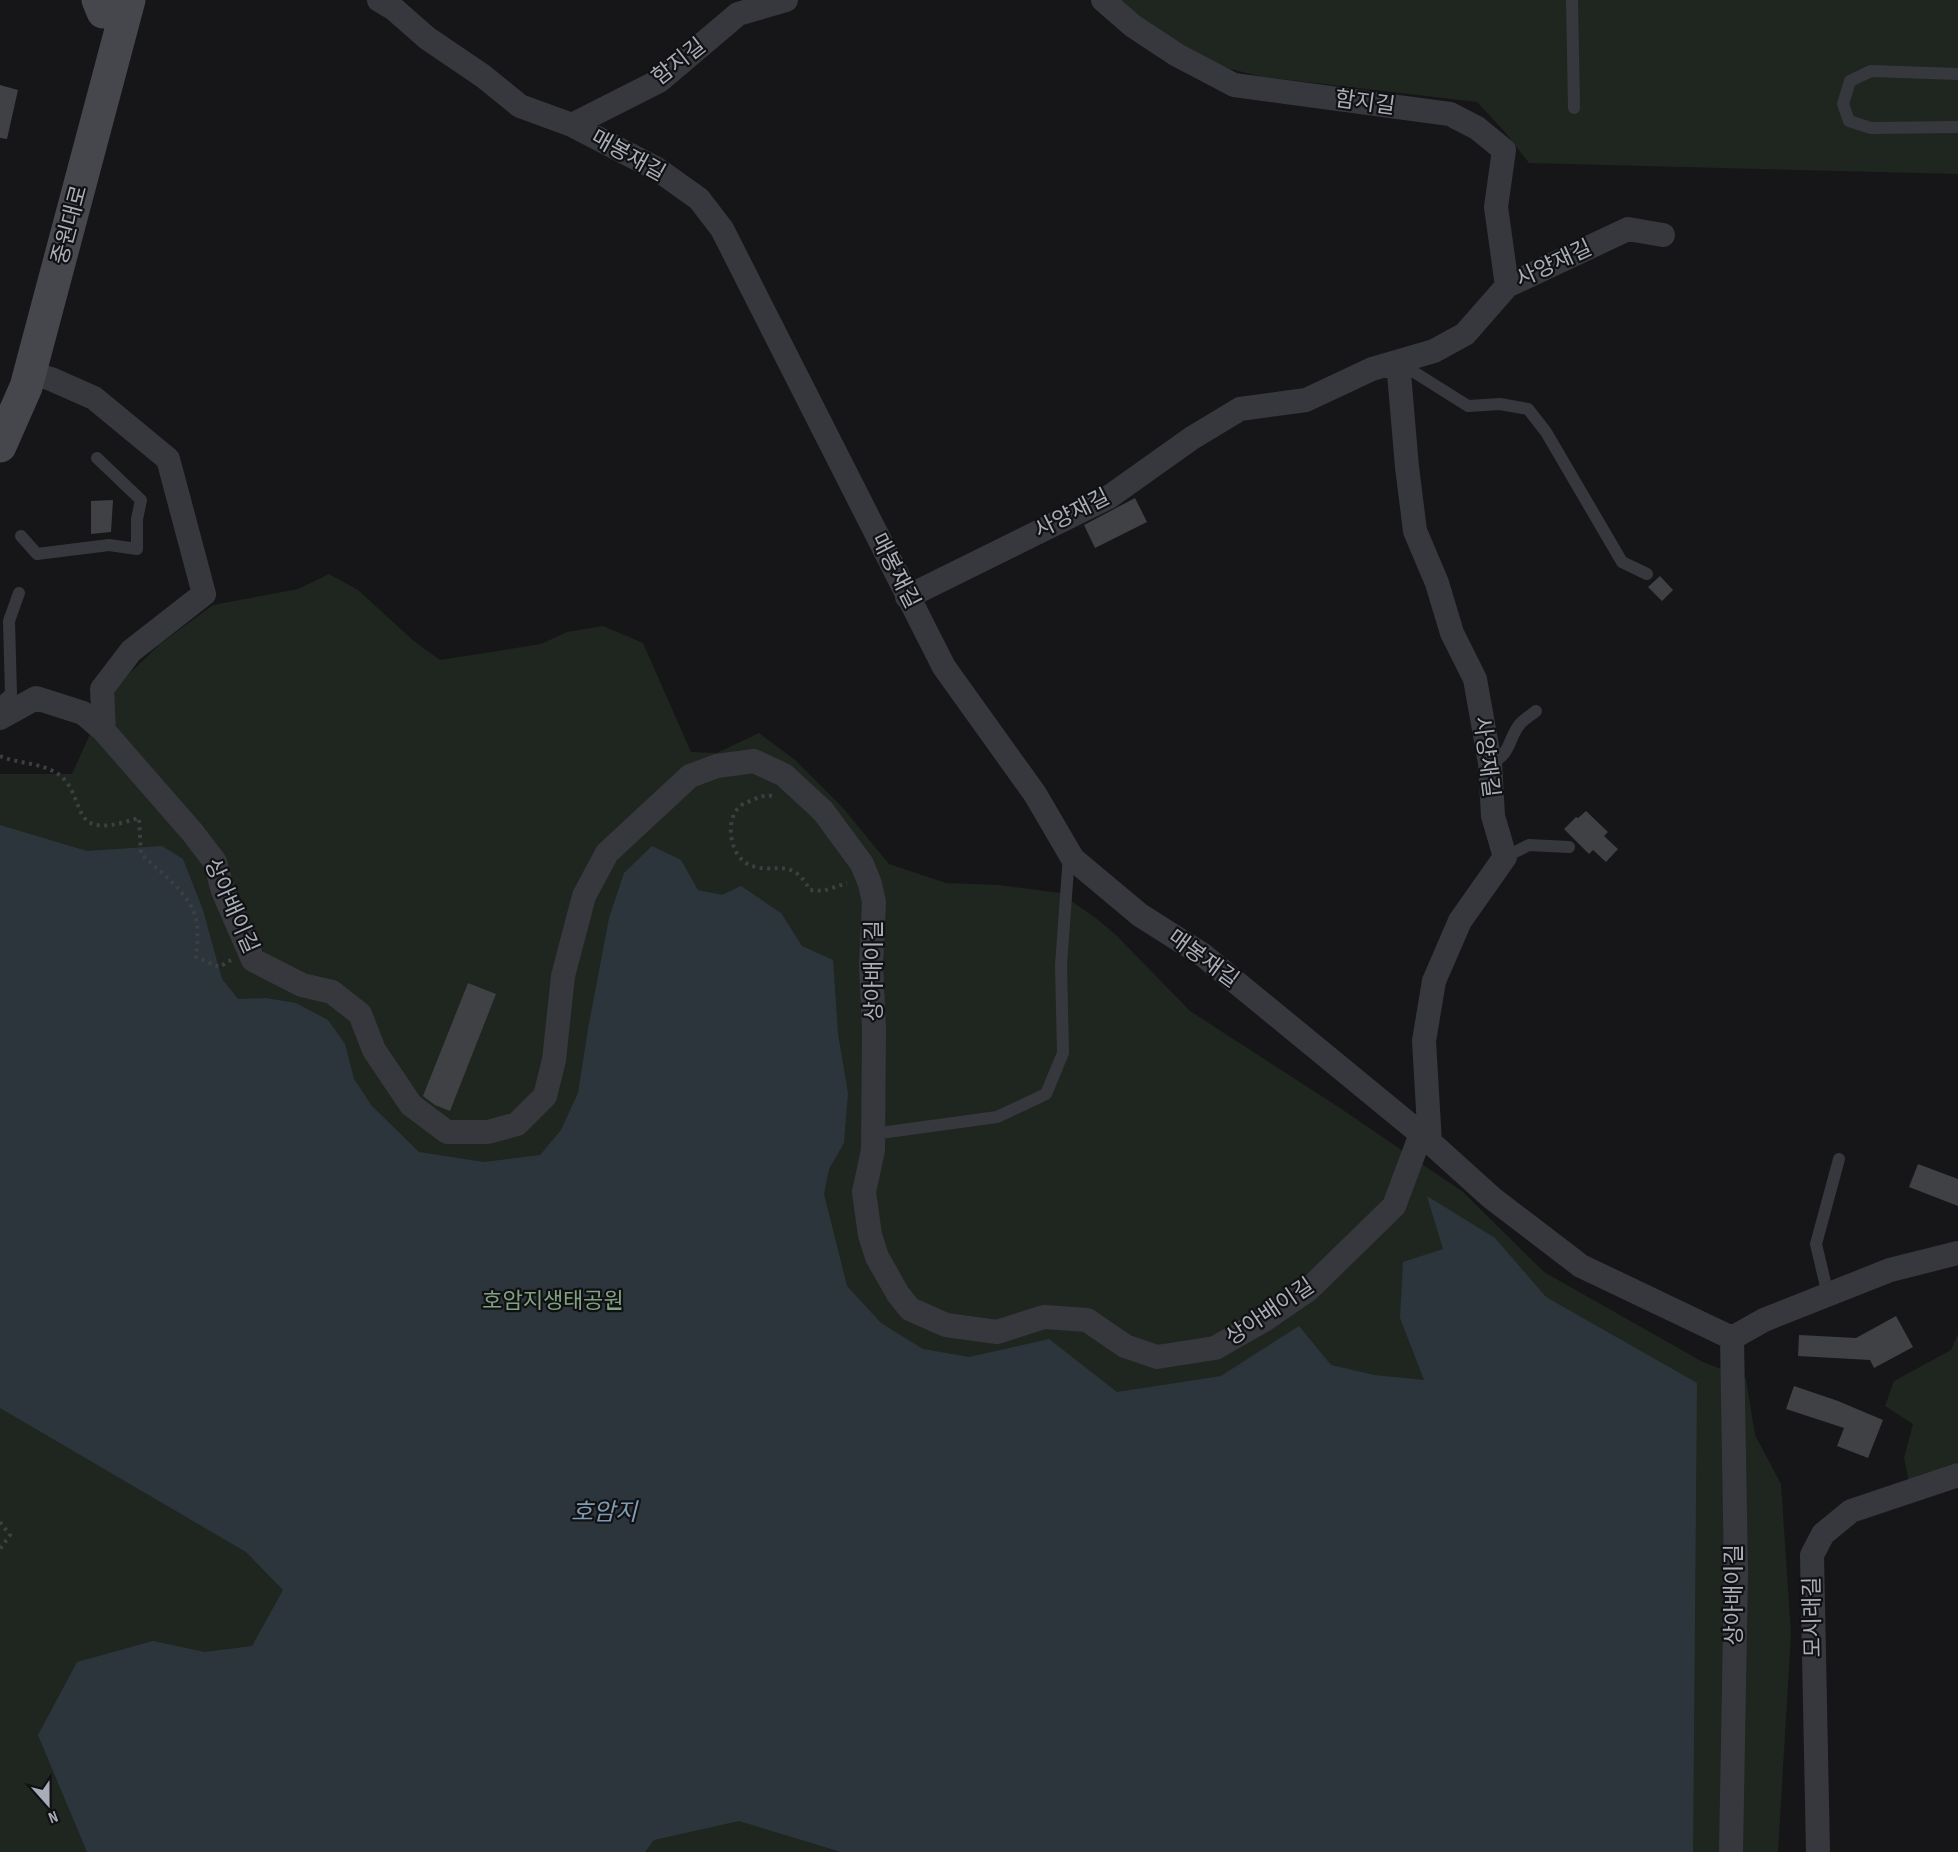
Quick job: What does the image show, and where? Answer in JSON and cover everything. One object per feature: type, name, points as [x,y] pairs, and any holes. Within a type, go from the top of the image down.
[{"type":"main road","name":"중원대로","points":[[0,446],[30,373],[109,3]]},
{"type":"main road","name":"중원대로","points":[[0,392],[30,309],[109,3]]},
{"type":"street","name":"함지길","points":[[572,125],[659,81],[738,14],[786,0]]},
{"type":"street","name":"함지길","points":[[1103,0],[1133,26],[1177,55],[1234,85],[1450,114],[1477,128],[1504,150],[1496,207],[1507,286]]},
{"type":"street","name":"매봉재길","points":[[390,3],[427,38],[483,76],[520,106],[572,125],[657,169],[699,200],[722,229],[944,667],[1035,794],[1073,860],[1140,915],[1203,955],[1425,1139]]},
{"type":"street","name":"사양재길","points":[[907,597],[1109,496],[1192,438],[1240,409],[1306,400],[1372,369],[1434,351],[1465,334],[1507,286],[1629,229],[1663,235]]},
{"type":"street","name":"사양재길","points":[[1398,362],[1407,467],[1416,531],[1437,584],[1452,633],[1475,679],[1490,763],[1493,816],[1505,857]]},
{"type":"street","points":[[30,373],[51,379],[94,398],[168,459],[204,594],[131,651],[102,689],[104,731]]},
{"type":"street","name":"상아배이길","points":[[0,718],[36,698],[83,713],[104,731],[193,833],[215,862],[224,891],[253,960],[302,985],[332,992],[360,1014],[374,1050],[411,1105],[447,1132],[488,1132],[518,1124],[545,1096],[554,1060],[563,976],[584,896],[607,852],[690,776],[717,766],[753,761],[784,775],[823,811],[862,864],[870,884],[874,902],[873,1150],[864,1192],[870,1235],[886,1275],[910,1309],[946,1325],[997,1332],[1044,1317],[1087,1320],[1125,1346],[1156,1357],[1215,1348],[1264,1320],[1309,1289],[1394,1206],[1425,1139]]},
{"type":"street","points":[[1505,857],[1460,921],[1434,981],[1424,1041],[1425,1139],[1492,1198],[1581,1266],[1732,1338],[1764,1320],[1890,1270],[1958,1252]]},
{"type":"street","name":"상아배이길","points":[[1731,1852],[1736,1574],[1732,1338]]},
{"type":"street","name":"모시래길","points":[[1818,1852],[1812,1556],[1823,1534],[1851,1511],[1958,1475]]},
{"type":"lane","points":[[1572,0],[1574,108]]},
{"type":"lane","points":[[1958,74],[1871,70],[1850,81],[1843,104],[1849,121],[1871,128],[1958,127]]},
{"type":"lane","points":[[1398,362],[1468,406],[1500,404],[1528,410],[1546,432],[1622,562],[1647,574]]},
{"type":"lane","points":[[21,536],[38,554],[109,545],[137,549],[137,519],[141,501],[97,458]]},
{"type":"lane","points":[[0,703],[11,694],[9,621],[19,592]]},
{"type":"lane","points":[[1490,763],[1499,760],[1507,750],[1520,724],[1536,711]]},
{"type":"lane","points":[[1505,857],[1529,845],[1569,847]]},
{"type":"lane","points":[[873,1134],[996,1117],[1046,1094],[1063,1053],[1061,964],[1070,853]]},
{"type":"lane","points":[[1828,1295],[1816,1244],[1839,1159]]},
{"type":"path","points":[[0,756],[14,762],[44,766],[64,779],[77,799],[84,817],[96,826],[139,818],[141,854],[184,896],[196,918],[198,939],[196,957],[219,967],[235,957]]},
{"type":"path","points":[[775,796],[765,795],[740,806],[730,824],[732,842],[738,856],[754,867],[786,868],[803,876],[810,890],[823,891],[850,882]]},
{"type":"path","points":[[0,1522],[10,1535],[0,1549]]},
{"type":"green space","points":[[1118,0],[1958,0],[1958,174],[1529,163],[1505,132],[1477,102],[1263,77],[1210,64],[1158,36]]},
{"type":"green space","name":"호암지","points":[[329,574],[358,590],[415,642],[440,660],[541,644],[567,632],[603,626],[643,643],[691,752],[717,753],[759,733],[795,760],[843,808],[889,864],[946,883],[999,885],[1060,893],[1117,936],[1190,1011],[1340,1108],[1463,1192],[1544,1272],[1701,1361],[1746,1379],[1755,1435],[1781,1484],[1791,1634],[1778,1852],[0,1852],[0,774],[72,774],[108,694],[160,644],[213,605],[298,589]]},
{"type":"green space","points":[[1958,1334],[1958,1466],[1909,1482],[1904,1458],[1913,1424],[1885,1406],[1894,1381],[1951,1350]]},
{"type":"water","name":"호암지","points":[[0,825],[87,851],[162,846],[183,859],[203,910],[222,979],[238,999],[266,998],[296,1003],[328,1020],[345,1044],[354,1079],[372,1106],[419,1152],[484,1162],[540,1155],[561,1130],[578,1093],[609,918],[624,873],[652,846],[681,860],[698,890],[722,895],[741,886],[781,913],[802,946],[833,960],[838,1034],[848,1093],[844,1143],[829,1169],[824,1194],[847,1286],[881,1323],[923,1349],[969,1357],[1049,1339],[1117,1392],[1221,1376],[1299,1326],[1331,1365],[1374,1375],[1424,1380],[1400,1318],[1403,1262],[1443,1249],[1427,1196],[1495,1238],[1546,1297],[1697,1383],[1693,1852],[841,1852],[739,1821],[654,1840],[645,1852],[87,1852],[38,1735],[77,1662],[153,1641],[205,1652],[252,1646],[283,1590],[246,1552],[0,1408]]},
{"type":"building","points":[[0,85],[18,90],[7,139],[0,138]]},
{"type":"building","points":[[1135,498],[1147,522],[1095,548],[1084,525]]},
{"type":"building","points":[[113,500],[111,532],[91,534],[91,501]]},
{"type":"building","points":[[1660,576],[1673,590],[1662,601],[1648,587]]},
{"type":"building","points":[[1586,811],[1608,832],[1604,836],[1618,849],[1606,862],[1593,850],[1589,854],[1564,829]]},
{"type":"building","points":[[468,983],[496,994],[450,1111],[435,1105],[423,1096]]},
{"type":"building","points":[[1918,1164],[1958,1179],[1958,1206],[1909,1187]]},
{"type":"building","points":[[1896,1316],[1913,1347],[1874,1368],[1870,1360],[1798,1356],[1799,1335],[1856,1338]]},
{"type":"building","points":[[1794,1386],[1883,1420],[1868,1458],[1837,1446],[1844,1428],[1786,1409]]},
{"type":"park label","name":"호암지생태공원","points":[[553,1301]]}]
